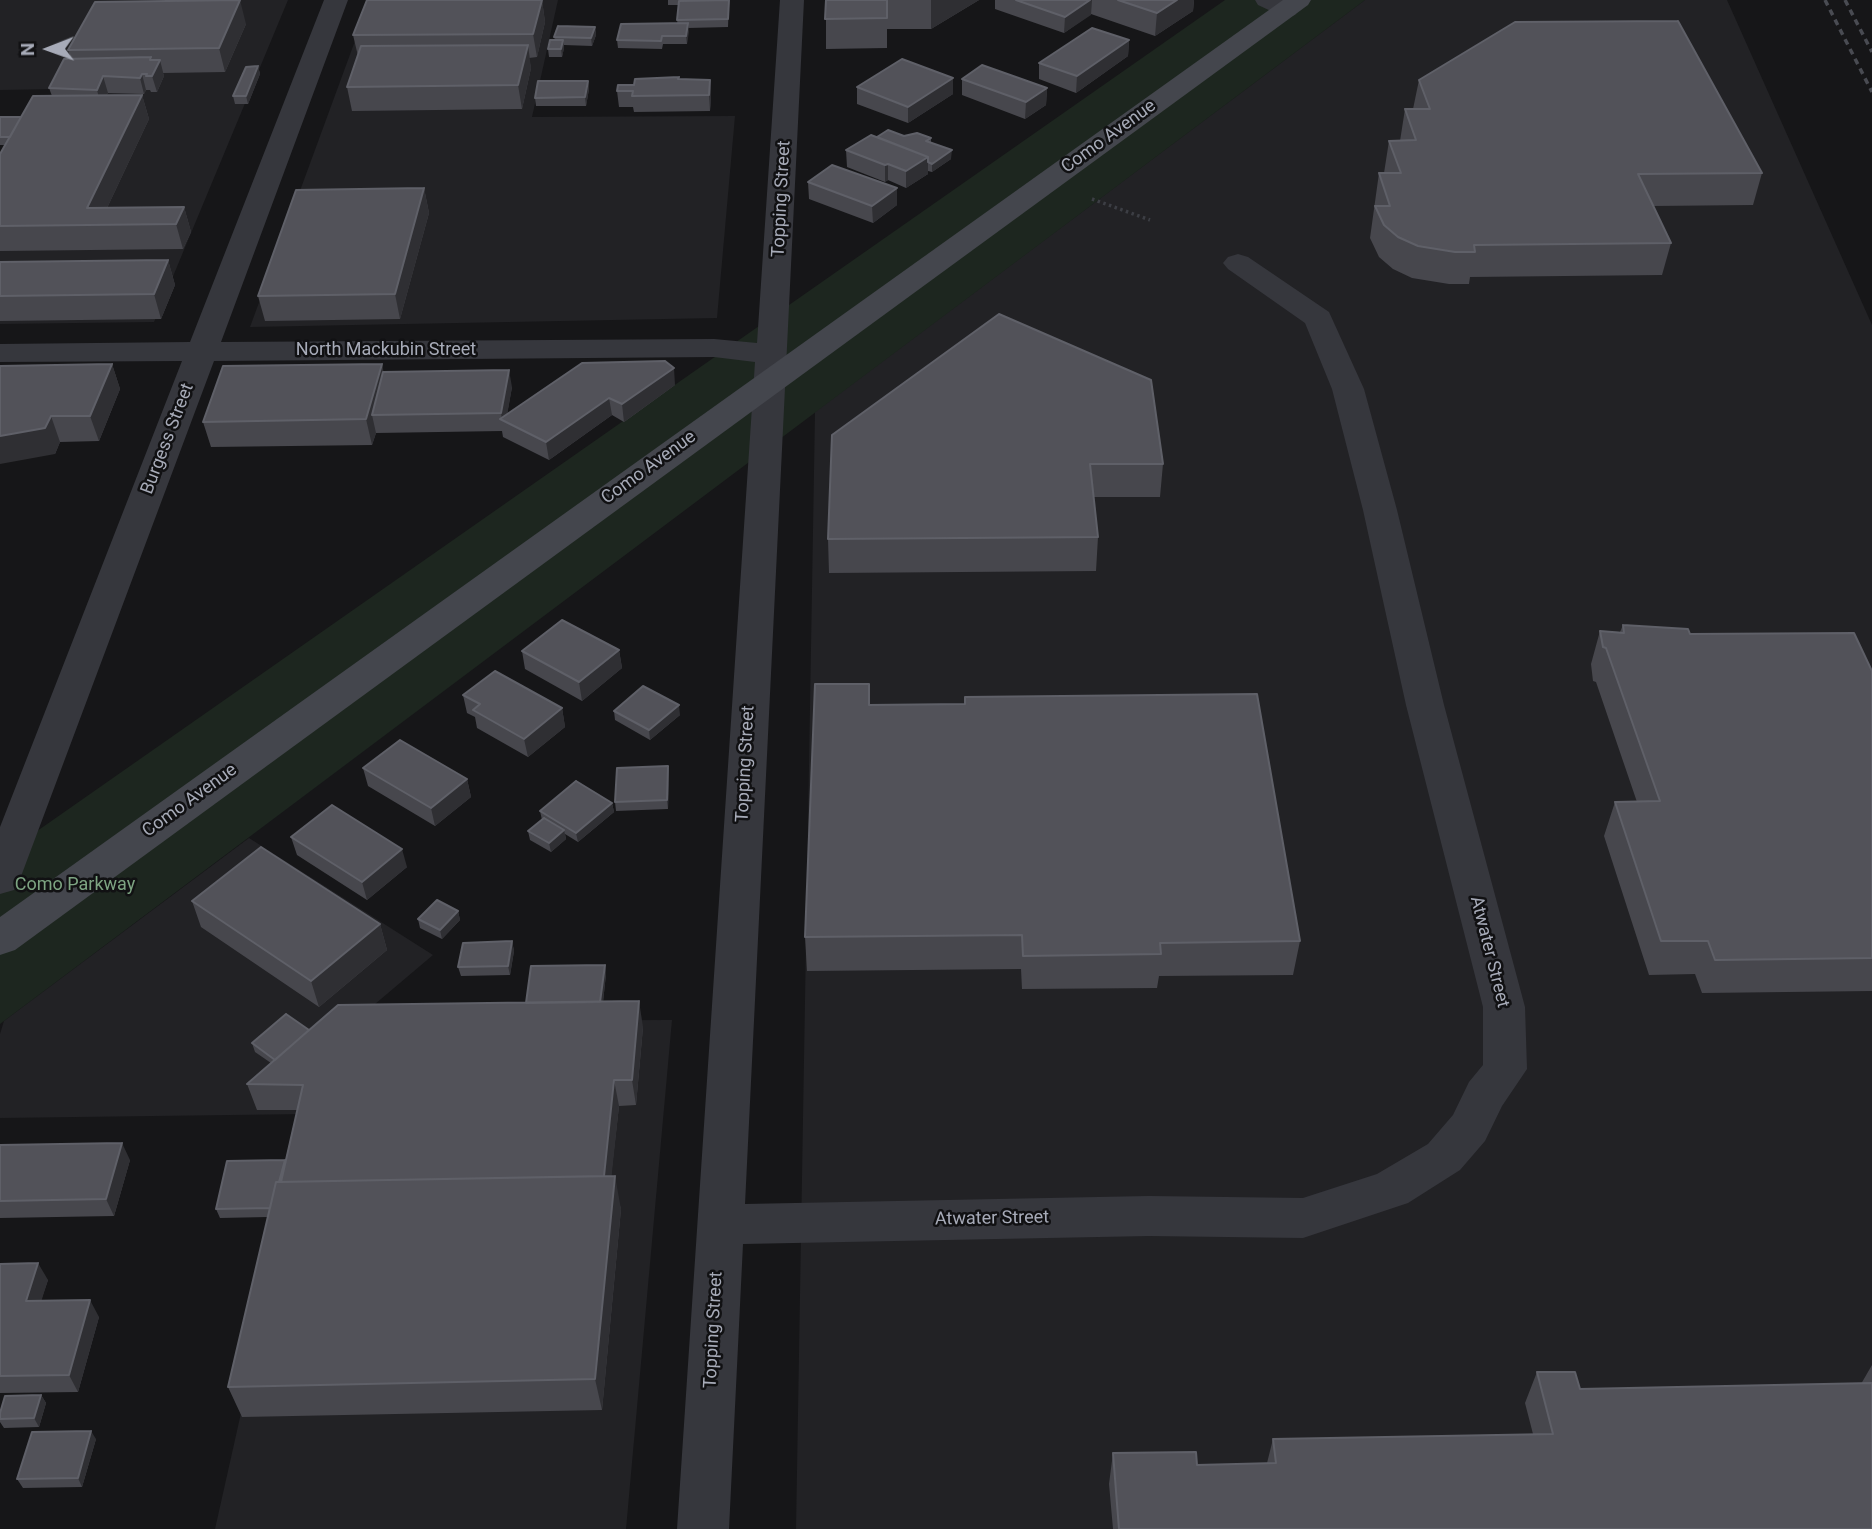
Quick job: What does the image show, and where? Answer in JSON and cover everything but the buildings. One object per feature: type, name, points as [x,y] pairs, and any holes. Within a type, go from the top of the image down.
[{"type":"main road","name":"Como Avenue","points":[[0,939],[770,368],[1284,3]]},
{"type":"street","name":"Burgess Street","points":[[0,879],[336,0]]},
{"type":"street","name":"Topping Street","points":[[703,1529],[792,0]]},
{"type":"street","name":"Atwater Street","points":[[720,1224],[1149,1216],[1303,1218],[1392,1189],[1444,1157],[1469,1128],[1485,1095],[1505,1069],[1504,1007],[1425,705],[1380,510],[1348,389],[1318,318],[1238,263]]},
{"type":"street","name":"North Mackubin Street","points":[[0,353],[714,348],[770,368]]},
{"type":"path","points":[[1092,199],[1150,220]]},
{"type":"shaded area","points":[[0,0],[288,0],[154,322],[0,324],[0,190],[55,89],[0,90]]},
{"type":"shaded area","points":[[370,0],[558,0],[532,117],[735,116],[717,318],[250,327]]},
{"type":"shaded area","points":[[1365,0],[1727,0],[1872,325],[1872,1529],[796,1529],[815,412]]},
{"type":"shaded area","points":[[249,838],[433,955],[355,1021],[672,1020],[626,1529],[215,1529],[308,1114],[0,1118],[0,1034],[4,1021]]},
{"type":"green space","name":"Como Parkway","points":[[1225,0],[1365,0],[0,1024],[0,857]]},
{"type":"railway","points":[[1825,0],[1872,92]]},
{"type":"railway","points":[[1845,0],[1872,52]]}]
